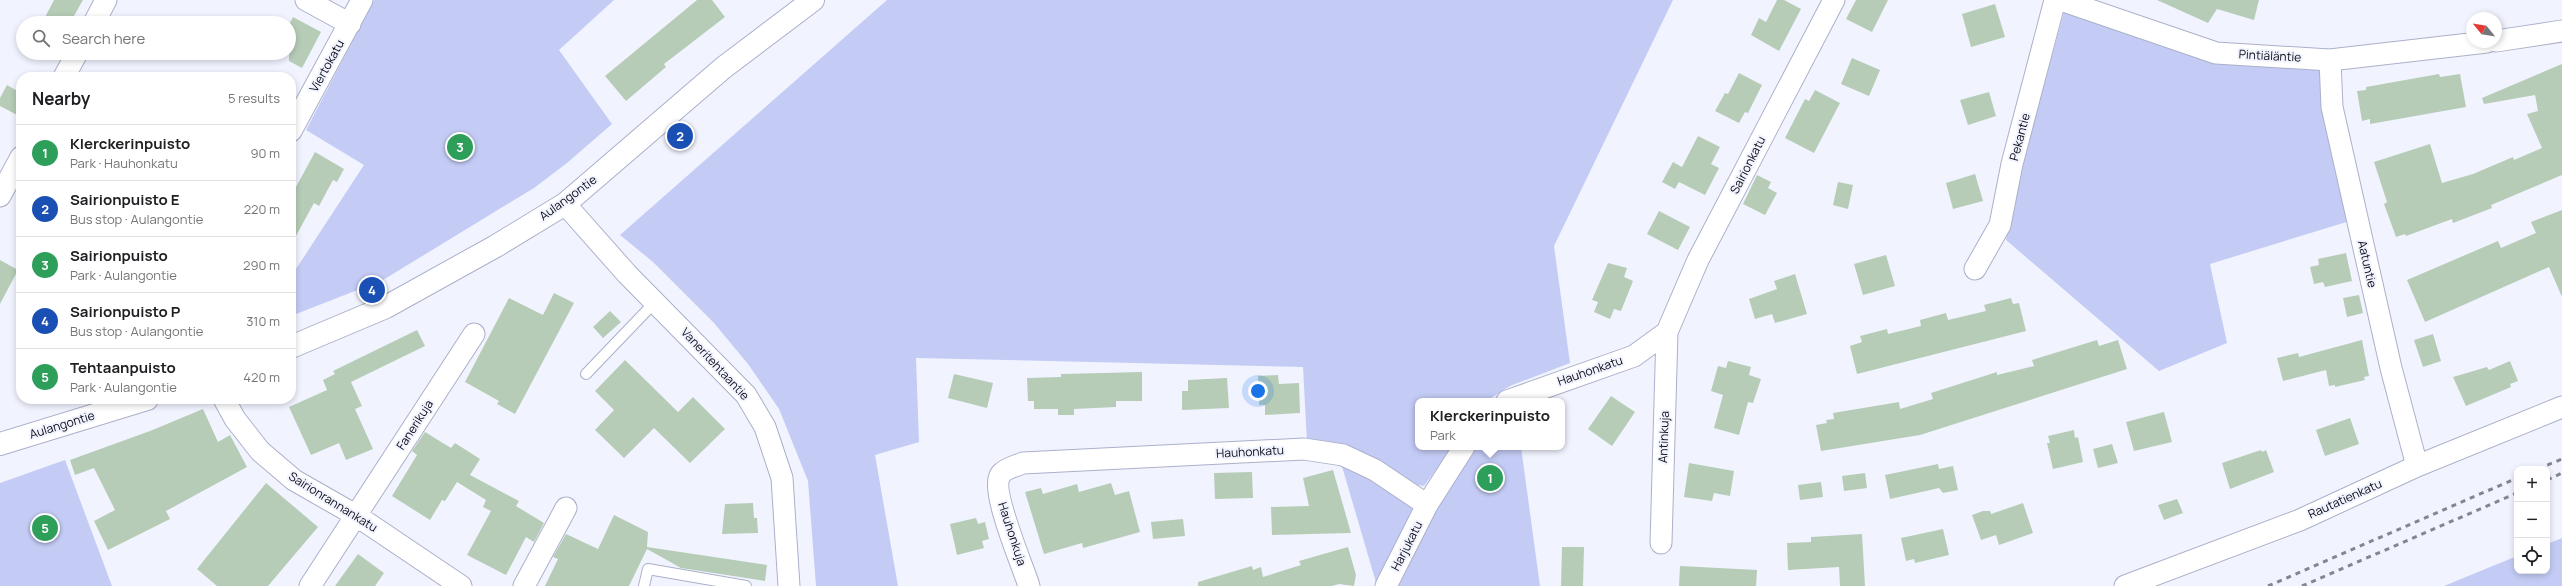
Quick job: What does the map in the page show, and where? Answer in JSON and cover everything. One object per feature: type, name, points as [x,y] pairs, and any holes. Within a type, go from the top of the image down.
[{"type":"main road","name":"Aulangontie","points":[[296,345],[386,307],[496,246],[565,204],[723,68],[813,0]]},
{"type":"main road","name":"Aulangontie","points":[[0,444],[131,404]]},
{"type":"street","points":[[98,16],[106,0]]},
{"type":"street","points":[[306,0],[350,24]]},
{"type":"street","name":"Viertokatu","points":[[296,123],[362,0]]},
{"type":"street","name":"Sairionkatu","points":[[1667,332],[1698,260],[1834,0]]},
{"type":"street","name":"Pekantie","points":[[1975,269],[2000,225],[2012,164],[2055,0]]},
{"type":"street","name":"Pintiäläntie","points":[[2061,0],[2216,53],[2330,60],[2466,44]]},
{"type":"street","points":[[2502,40],[2562,31]]},
{"type":"street","points":[[67,72],[73,60]]},
{"type":"street","name":"Aatuntie","points":[[2330,60],[2332,108],[2391,368],[2417,466]]},
{"type":"street","points":[[0,196],[16,166]]},
{"type":"street","name":"Vaneritehtaantie","points":[[565,204],[622,268],[746,395],[765,427],[782,478],[789,586]]},
{"type":"street","name":"Hauhonkatu","points":[[1515,398],[1634,356],[1667,332]]},
{"type":"street","name":"Antinkuja","points":[[1660,542],[1667,332]]},
{"type":"street","name":"Fanerikuja","points":[[310,586],[357,516],[474,334]]},
{"type":"street","name":"Sairionrannankatu","points":[[227,404],[235,419],[260,450],[294,480],[357,516],[461,586]]},
{"type":"street","name":"Rautatienkatu","points":[[2125,586],[2300,520],[2417,466],[2562,407]]},
{"type":"street","name":"Hauhonkatu","points":[[998,482],[1001,474],[1023,463],[1304,449],[1344,455],[1375,470],[1427,506]]},
{"type":"street","points":[[1427,506],[1462,450]]},
{"type":"street","name":"Hauhonkuja","points":[[998,482],[1000,500],[1029,586]]},
{"type":"street","name":"Harjukatu","points":[[1386,586],[1427,506]]},
{"type":"street","points":[[524,586],[566,508]]},
{"type":"lane","points":[[586,374],[656,302]]},
{"type":"lane","points":[[644,586],[648,570],[746,586]]},
{"type":"shaded area","points":[[374,0],[614,0],[559,50],[612,124],[567,163],[534,188],[383,280],[296,314],[296,269],[364,165],[306,130]]},
{"type":"shaded area","points":[[887,0],[1673,0],[1554,246],[1570,363],[1510,386],[1491,398],[1415,398],[1415,450],[1451,450],[1424,486],[1410,484],[1307,443],[1303,367],[916,358],[919,442],[875,455],[898,586],[816,586],[808,481],[779,409],[748,364],[714,323],[653,262],[620,235]]},
{"type":"shaded area","points":[[2064,12],[2214,61],[2323,67],[2353,220],[2210,264],[2227,343],[2159,371],[2006,240],[2009,214]]},
{"type":"shaded area","points":[[1473,450],[1521,450],[1540,586],[1393,586],[1435,508]]},
{"type":"shaded area","points":[[65,460],[112,586],[0,586],[0,483]]},
{"type":"shaded area","points":[[1341,463],[1366,473],[1413,503],[1410,519],[1377,586]]},
{"type":"shaded area","points":[[2562,538],[2562,586],[2444,586],[2514,557],[2514,574],[2550,574],[2550,543]]},
{"type":"building","points":[[54,0],[83,0],[74,16],[46,16]]},
{"type":"building","points":[[697,0],[712,0],[725,17],[664,64],[666,67],[626,101],[605,76]]},
{"type":"building","points":[[1777,0],[1784,0],[1801,9],[1779,51],[1751,35],[1759,18],[1766,22]]},
{"type":"building","points":[[1856,0],[1888,0],[1872,32],[1846,19]]},
{"type":"building","points":[[2157,0],[2259,0],[2254,20],[2217,9],[2208,23]]},
{"type":"building","points":[[1995,4],[2005,37],[1971,47],[1962,14]]},
{"type":"building","points":[[296,19],[321,32],[302,68],[289,61],[296,60]]},
{"type":"building","points":[[1852,58],[1880,70],[1869,96],[1841,84]]},
{"type":"building","points":[[2562,64],[2562,175],[2491,205],[2492,208],[2453,223],[2452,219],[2406,236],[2405,234],[2396,237],[2384,204],[2387,202],[2374,162],[2430,144],[2442,183],[2473,174],[2513,157],[2514,160],[2542,148],[2527,114],[2538,111],[2535,95],[2484,104],[2482,98]]},
{"type":"building","points":[[1739,73],[1762,85],[1748,113],[1745,112],[1739,123],[1715,111],[1725,93],[1728,94]]},
{"type":"building","points":[[2439,74],[2440,77],[2460,74],[2466,107],[2370,124],[2370,119],[2362,121],[2357,91],[2366,90],[2366,87]]},
{"type":"building","points":[[7,85],[16,90],[16,114],[0,106],[0,98]]},
{"type":"building","points":[[1815,90],[1840,103],[1814,153],[1785,138],[1805,99],[1809,101]]},
{"type":"building","points":[[1989,92],[1996,116],[1968,125],[1960,100]]},
{"type":"building","points":[[1698,136],[1720,147],[1711,164],[1719,168],[1705,195],[1679,182],[1675,189],[1662,182],[1673,162],[1682,167]]},
{"type":"building","points":[[315,152],[344,169],[337,182],[333,180],[319,206],[314,203],[296,236],[296,187]]},
{"type":"building","points":[[1975,174],[1983,201],[1953,209],[1946,183]]},
{"type":"building","points":[[1757,175],[1771,182],[1768,188],[1777,193],[1765,215],[1743,204]]},
{"type":"building","points":[[1838,182],[1853,185],[1848,209],[1833,205]]},
{"type":"building","points":[[2562,210],[2562,297],[2549,267],[2425,322],[2407,280],[2498,241],[2501,248],[2536,233],[2531,222]]},
{"type":"building","points":[[1659,211],[1690,227],[1678,250],[1647,234]]},
{"type":"building","points":[[2346,253],[2352,281],[2325,287],[2323,282],[2314,284],[2310,267],[2319,265],[2318,259]]},
{"type":"building","points":[[1886,255],[1895,286],[1863,295],[1854,264]]},
{"type":"building","points":[[0,260],[16,269],[16,274],[0,304]]},
{"type":"building","points":[[1608,263],[1627,268],[1624,277],[1633,281],[1621,311],[1614,309],[1610,319],[1594,312],[1598,302],[1592,300]]},
{"type":"building","points":[[1795,274],[1807,314],[1775,323],[1772,314],[1755,319],[1749,299],[1777,289],[1774,281]]},
{"type":"building","points":[[554,293],[574,303],[515,414],[497,404],[499,401],[465,382],[509,298],[543,315]]},
{"type":"building","points":[[2359,295],[2363,313],[2347,317],[2343,298]]},
{"type":"building","points":[[2011,298],[2013,304],[2019,303],[2026,331],[1857,374],[1850,346],[1862,342],[1860,336],[1887,329],[1888,334],[1921,326],[1920,320],[1946,313],[1948,320],[1986,311],[1984,305]]},
{"type":"building","points":[[610,311],[621,322],[603,338],[593,327]]},
{"type":"building","points":[[417,330],[425,346],[351,382],[362,406],[355,409],[373,449],[346,460],[339,443],[311,455],[289,407],[327,390],[323,380],[335,374],[333,371]]},
{"type":"building","points":[[2433,334],[2441,361],[2423,367],[2414,340]]},
{"type":"building","points":[[2097,340],[2099,346],[2118,340],[2127,369],[1920,435],[1821,451],[1816,425],[1827,423],[1826,420],[1834,419],[1833,413],[1899,402],[1900,409],[1933,399],[1931,393],[1997,372],[1997,375],[2034,366],[2032,360]]},
{"type":"building","points":[[2362,340],[2369,376],[2364,377],[2365,380],[2335,387],[2335,385],[2329,386],[2326,370],[2283,381],[2277,358],[2298,353],[2299,357]]},
{"type":"building","points":[[625,360],[678,412],[693,397],[725,429],[690,463],[654,428],[624,458],[595,430],[614,410],[595,391]]},
{"type":"building","points":[[1728,361],[1751,367],[1749,375],[1761,379],[1753,403],[1748,402],[1739,435],[1714,428],[1723,395],[1711,391],[1718,366],[1726,368]]},
{"type":"building","points":[[2510,361],[2518,381],[2510,384],[2511,387],[2466,406],[2453,377],[2487,367],[2489,370]]},
{"type":"building","points":[[1142,372],[1142,401],[1116,401],[1116,407],[1074,409],[1074,415],[1058,415],[1058,409],[1034,409],[1034,401],[1028,401],[1027,378],[1061,377],[1061,374]]},
{"type":"building","points":[[954,374],[993,383],[987,408],[948,398]]},
{"type":"building","points":[[1278,375],[1279,384],[1299,383],[1300,413],[1265,415],[1265,405],[1259,405],[1258,376]]},
{"type":"building","points":[[1227,378],[1229,408],[1182,410],[1182,391],[1188,391],[1188,380]]},
{"type":"building","points":[[1611,396],[1635,412],[1612,446],[1588,429]]},
{"type":"building","points":[[203,409],[218,442],[230,435],[247,467],[166,511],[170,519],[108,550],[94,521],[115,510],[94,468],[75,475],[70,460],[150,431]]},
{"type":"building","points":[[2164,412],[2172,442],[2134,451],[2126,422]]},
{"type":"building","points":[[2350,418],[2359,444],[2325,456],[2316,430]]},
{"type":"building","points":[[2074,430],[2075,438],[2078,437],[2083,462],[2053,469],[2047,443],[2050,443],[2048,436]]},
{"type":"building","points":[[425,432],[451,448],[455,443],[480,459],[470,475],[519,501],[516,506],[544,523],[534,542],[526,537],[506,575],[467,555],[491,511],[483,507],[486,500],[457,482],[445,501],[442,500],[430,520],[392,496],[417,455],[412,451]]},
{"type":"building","points":[[2112,444],[2118,463],[2098,468],[2093,449]]},
{"type":"building","points":[[2261,450],[2262,452],[2266,450],[2274,472],[2230,489],[2222,463]]},
{"type":"building","points":[[1689,463],[1734,471],[1730,496],[1714,493],[1712,501],[1684,497]]},
{"type":"building","points":[[1938,464],[1939,469],[1953,466],[1958,490],[1943,493],[1939,488],[1890,499],[1885,475]]},
{"type":"building","points":[[1333,470],[1351,533],[1272,535],[1271,507],[1309,506],[1303,478]]},
{"type":"building","points":[[1252,472],[1253,498],[1215,499],[1214,473]]},
{"type":"building","points":[[1865,473],[1867,488],[1844,491],[1842,476]]},
{"type":"building","points":[[1821,482],[1823,497],[1800,500],[1798,485]]},
{"type":"building","points":[[266,483],[318,527],[268,586],[217,586],[197,569]]},
{"type":"building","points":[[1111,483],[1115,495],[1129,491],[1140,532],[1083,548],[1082,543],[1044,554],[1025,492],[1041,488],[1043,494],[1077,484],[1079,492]]},
{"type":"building","points":[[2177,499],[2183,513],[2164,520],[2158,505]]},
{"type":"building","points":[[753,503],[754,518],[757,518],[758,533],[722,534],[725,504]]},
{"type":"building","points":[[2023,503],[2033,533],[1999,545],[1996,535],[1981,540],[1972,515],[1983,511],[1990,511],[1991,514]]},
{"type":"building","points":[[614,515],[648,532],[647,547],[767,565],[765,581],[681,568],[647,549],[629,586],[545,586],[558,559],[553,557],[566,534],[598,549]]},
{"type":"building","points":[[976,518],[978,524],[985,522],[989,539],[982,541],[984,548],[957,555],[950,524]]},
{"type":"building","points":[[1183,519],[1185,536],[1153,539],[1151,522]]},
{"type":"building","points":[[1943,529],[1949,555],[1915,563],[1914,559],[1906,561],[1901,538]]},
{"type":"building","points":[[1862,534],[1865,586],[1840,586],[1839,567],[1788,570],[1787,543],[1811,542],[1811,537]]},
{"type":"building","points":[[1348,547],[1356,575],[1354,586],[1339,584],[1332,586],[1198,586],[1198,582],[1252,566],[1253,570],[1261,567],[1263,577],[1301,565],[1299,561]]},
{"type":"building","points":[[1562,547],[1584,547],[1583,586],[1561,586]]},
{"type":"building","points":[[358,554],[384,573],[375,586],[335,586]]},
{"type":"building","points":[[1680,566],[1757,570],[1756,586],[1679,586]]},
{"type":"railway","points":[[2545,466],[2562,459]]},
{"type":"railway","points":[[2550,479],[2562,473]]},
{"type":"railway","points":[[2268,586],[2514,479]]},
{"type":"railway","points":[[2302,586],[2514,494]]},
{"type":"place","name":"Sairionpuisto E","points":[[680,136]]},
{"type":"place","name":"Sairionpuisto","points":[[460,147]]},
{"type":"place","name":"Sairionpuisto P","points":[[372,290]]},
{"type":"place","name":"Klerckerinpuisto","points":[[1490,478]]},
{"type":"place","name":"Tehtaanpuisto","points":[[45,528]]}]
